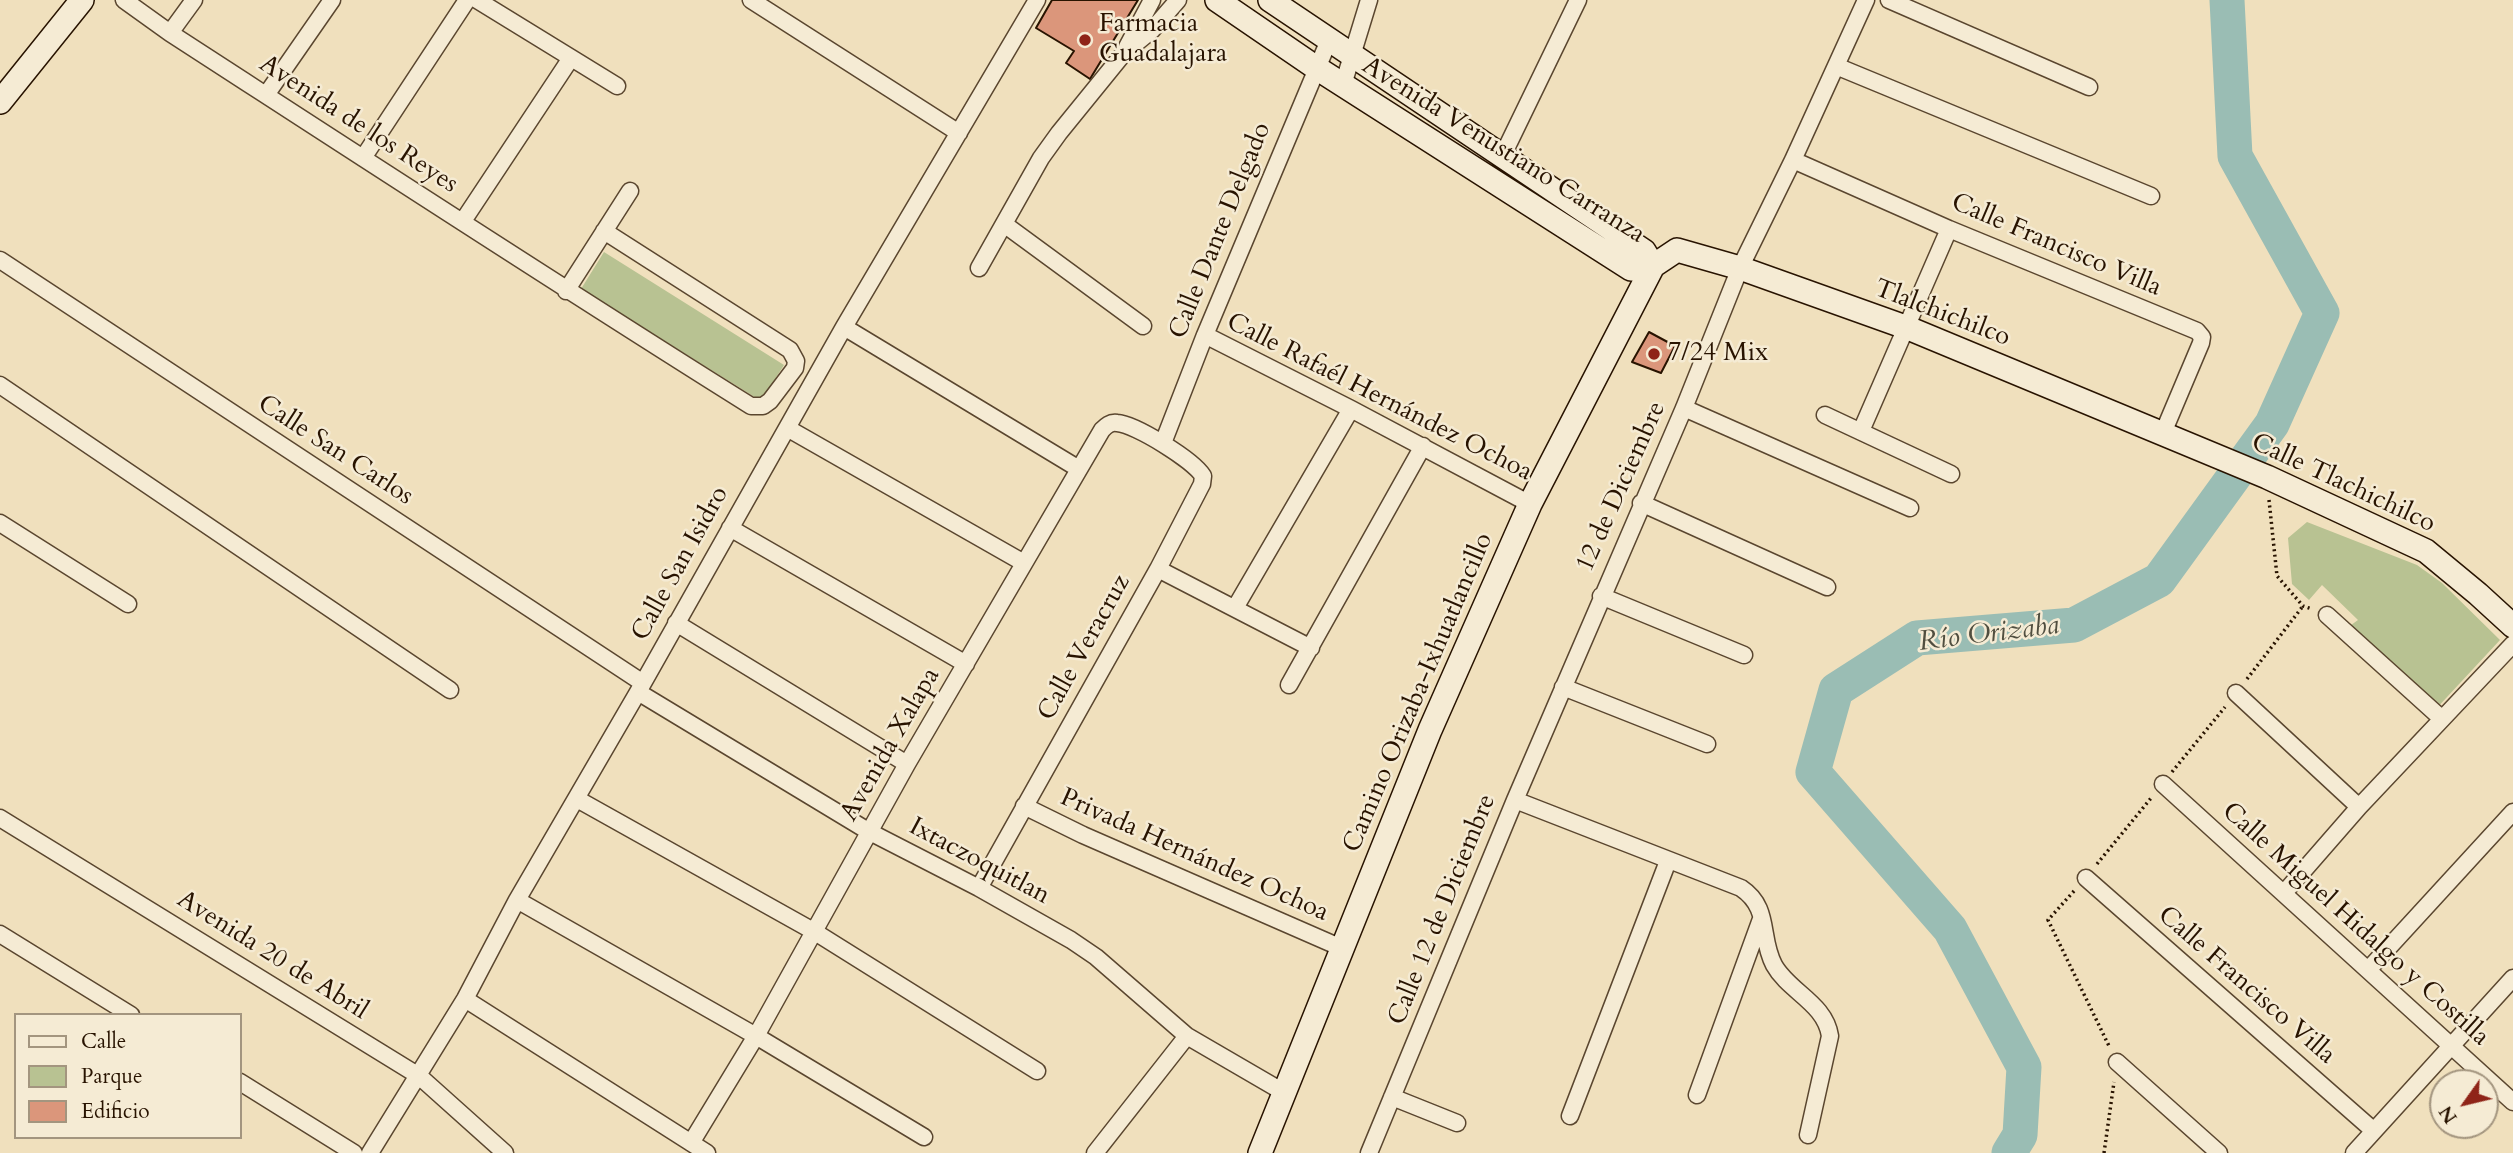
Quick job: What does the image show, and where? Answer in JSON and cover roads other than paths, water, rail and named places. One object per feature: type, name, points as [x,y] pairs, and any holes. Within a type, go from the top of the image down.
[{"type":"street","points":[[0,102],[82,0]]},
{"type":"street","name":"Avenida de los Reyes","points":[[124,0],[170,33],[463,221],[566,291],[751,406],[763,406],[770,401],[795,369],[794,355],[786,346],[604,231]]},
{"type":"street","points":[[170,33],[194,0]]},
{"type":"street","points":[[266,95],[332,0]]},
{"type":"street","points":[[363,158],[467,0]]},
{"type":"street","points":[[477,0],[617,86]]},
{"type":"street","points":[[751,0],[959,133]]},
{"type":"street","name":"Calle San Isidro","points":[[370,1153],[465,999],[517,900],[844,327],[1037,0]]},
{"type":"street","points":[[1124,53],[1152,0]]},
{"type":"street","points":[[979,268],[1041,158],[1059,132],[1124,53],[1152,30],[1178,0]]},
{"type":"street","name":"Avenida Venustiano Carranza","points":[[1217,0],[1315,67],[1631,269],[1653,266],[1644,251],[1270,0]]},
{"type":"street","points":[[1343,85],[1369,0]]},
{"type":"street","points":[[1502,157],[1578,0]]},
{"type":"street","name":"12 de Diciembre","points":[[1563,687],[1684,408],[1740,268],[1866,0]]},
{"type":"street","points":[[1889,0],[2089,87]]},
{"type":"street","name":"Calle Dante Delgado","points":[[1163,443],[1315,67],[1329,40]]},
{"type":"street","points":[[463,221],[571,58]]},
{"type":"street","points":[[1836,66],[2151,196]]},
{"type":"street","name":"Calle Francisco Villa","points":[[1793,160],[1950,229],[2197,331],[2202,337],[2201,343],[2163,433]]},
{"type":"street","points":[[566,291],[629,191]]},
{"type":"street","points":[[1004,224],[1143,326]]},
{"type":"street","points":[[1861,431],[1950,229]]},
{"type":"street","name":"Tlalchichilco","points":[[1653,266],[1677,250],[1740,268],[1908,328],[2209,453]]},
{"type":"street","name":"Calle San Carlos","points":[[0,260],[640,688]]},
{"type":"street","name":"Camino Orizaba-Ixhuatlancillo","points":[[1260,1153],[1430,730],[1530,504],[1653,266]]},
{"type":"street","points":[[844,327],[1079,469]]},
{"type":"street","name":"Calle Rafaél Hernández Ochoa","points":[[1205,335],[1351,408],[1530,504]]},
{"type":"street","points":[[0,385],[450,690]]},
{"type":"street","points":[[1235,608],[1351,408]]},
{"type":"street","points":[[1684,408],[1910,508]]},
{"type":"street","points":[[1825,415],[1951,474]]},
{"type":"street","name":"Avenida Xalapa","points":[[691,1143],[756,1036],[868,831],[1102,430],[1115,422],[1163,443]]},
{"type":"street","points":[[787,428],[1024,563]]},
{"type":"street","name":"Calle Veracruz","points":[[979,888],[1158,569],[1203,478],[1198,469],[1163,443]]},
{"type":"street","points":[[1289,685],[1423,446]]},
{"type":"street","name":"Calle Tlachichilco","points":[[2209,453],[2263,475],[2426,551],[2478,593],[2513,626]]},
{"type":"street","points":[[1641,503],[1827,587]]},
{"type":"street","points":[[0,523],[128,604]]},
{"type":"street","points":[[730,528],[966,664]]},
{"type":"street","points":[[1158,569],[1311,648]]},
{"type":"street","points":[[1601,596],[1744,655]]},
{"type":"street","points":[[2327,615],[2441,718]]},
{"type":"street","points":[[676,623],[907,764]]},
{"type":"street","points":[[2284,893],[2359,807],[2513,644]]},
{"type":"street","points":[[1563,687],[1707,744]]},
{"type":"street","name":"Calle 12 de Diciembre","points":[[1369,1153],[1563,687]]},
{"type":"street","name":"Ixtaczoquitlan","points":[[640,688],[868,831],[979,888],[1071,940],[1096,957],[1187,1036],[1285,1093]]},
{"type":"street","points":[[2236,693],[2359,807]]},
{"type":"street","name":"Calle Miguel Hidalgo y Costilla","points":[[2163,784],[2513,1102]]},
{"type":"street","points":[[577,799],[815,932],[1037,1071]]},
{"type":"street","points":[[1515,800],[1741,888],[1752,895],[1759,905],[1768,951],[1774,966],[1823,1016],[1828,1025],[1830,1036],[1808,1135]]},
{"type":"street","name":"Privada Hernández Ochoa","points":[[1024,806],[1083,835],[1344,949]]},
{"type":"street","points":[[2368,970],[2513,812]]},
{"type":"street","name":"Avenida 20 de Abril","points":[[0,818],[419,1076],[505,1153]]},
{"type":"street","points":[[1570,1116],[1668,861]]},
{"type":"street","name":"Calle Francisco Villa","points":[[2086,878],[2374,1131]]},
{"type":"street","points":[[517,900],[756,1036],[924,1137]]},
{"type":"street","points":[[1697,1095],[1762,917]]},
{"type":"street","points":[[0,934],[128,1013]]},
{"type":"street","points":[[2354,1153],[2513,978]]},
{"type":"street","points":[[465,999],[707,1153]]},
{"type":"street","points":[[1095,1153],[1187,1036]]},
{"type":"street","points":[[2117,1062],[2219,1153]]},
{"type":"street","points":[[242,1083],[354,1153]]},
{"type":"street","points":[[1392,1097],[1458,1123]]},
{"type":"waterway","name":"Río Orizaba","points":[[2009,1153],[2020,1135],[2024,1067],[1950,929],[1813,772],[1836,690],[1917,638],[2074,625],[2159,580],[2272,424],[2322,313],[2235,156],[2227,0]]},
{"type":"place","name":"Farmacia Guadalajara","points":[[1085,40]]},
{"type":"place","name":"7/24 Mix","points":[[1654,354]]}]
